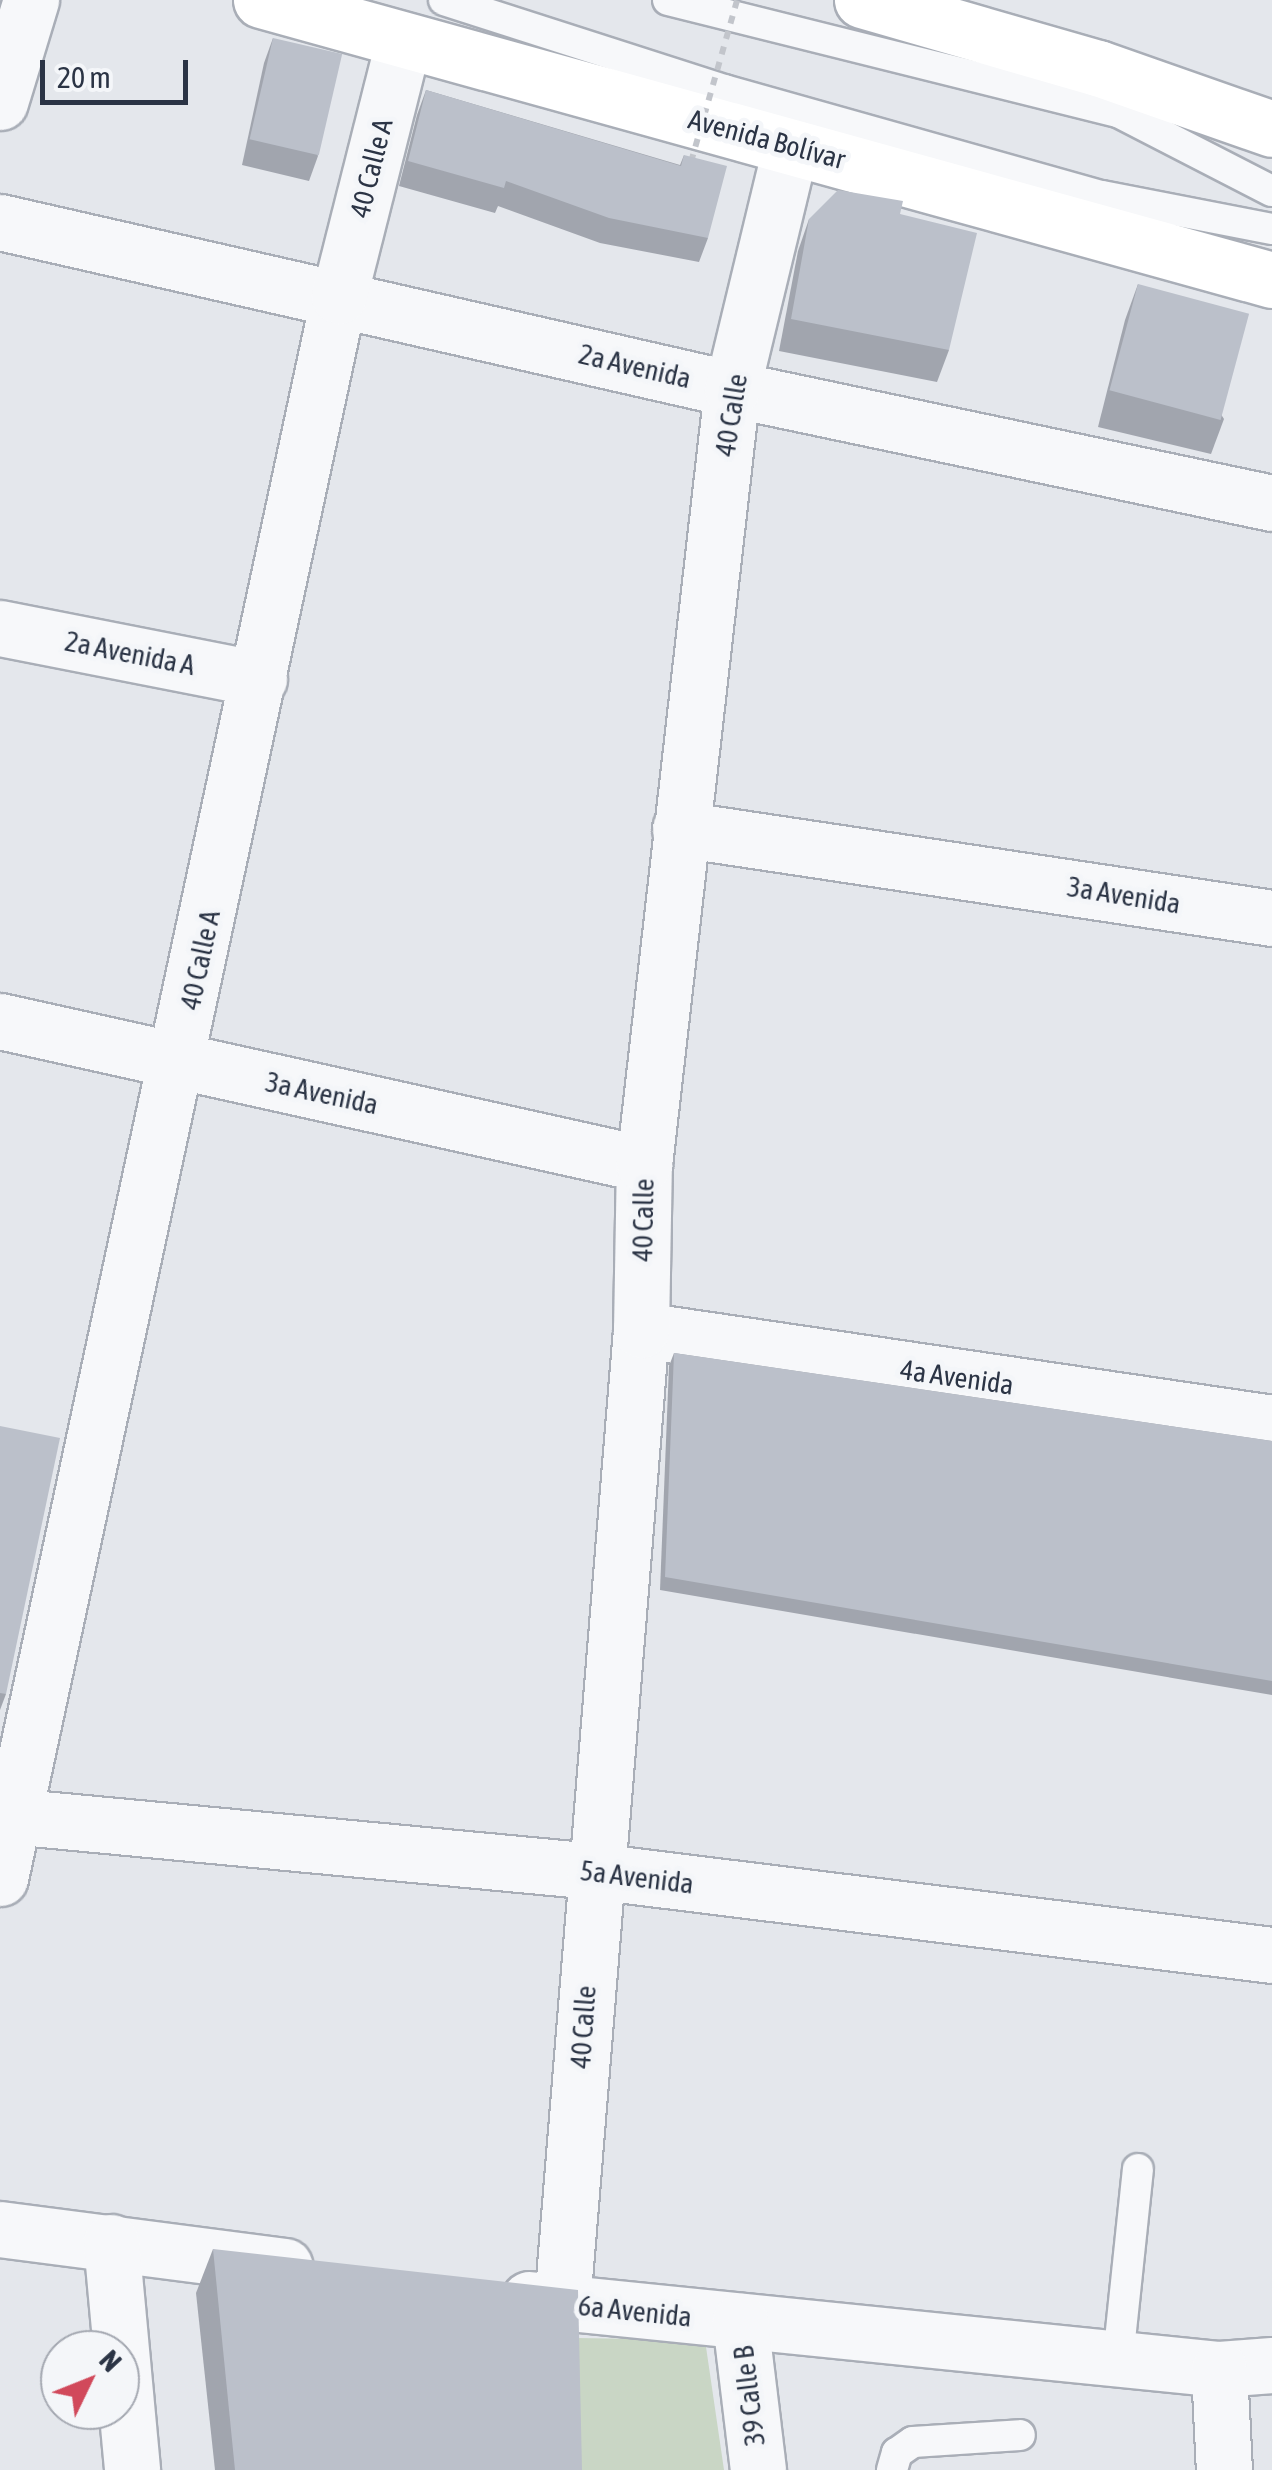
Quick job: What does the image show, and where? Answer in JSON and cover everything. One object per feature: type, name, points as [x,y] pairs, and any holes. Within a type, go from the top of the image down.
[{"type":"main road","name":"Avenida Bolívar","points":[[261,0],[402,43],[791,145],[1272,280]]},
{"type":"main road","points":[[862,0],[1098,68],[1272,129]]},
{"type":"street","points":[[0,102],[31,0]]},
{"type":"street","name":"40 Calle A","points":[[0,1878],[7,1816],[178,1061],[339,296],[402,43]]},
{"type":"street","name":"40 Calle","points":[[562,2303],[594,1871],[642,1330],[644,1164],[732,390],[791,145]]},
{"type":"street","name":"2a Avenida","points":[[0,222],[339,296],[732,390],[1272,502]]},
{"type":"street","name":"2a Avenida A","points":[[0,628],[260,679]]},
{"type":"street","name":"3a Avenida","points":[[680,829],[1272,918]]},
{"type":"street","name":"3a Avenida","points":[[0,1021],[644,1164]]},
{"type":"street","name":"4a Avenida","points":[[642,1330],[1272,1424]]},
{"type":"street","points":[[36,1444],[89,1456]]},
{"type":"street","name":"5a Avenida","points":[[7,1816],[594,1871],[1272,1955]]},
{"type":"street","points":[[0,2229],[326,2271]]},
{"type":"street","points":[[110,2242],[132,2470]]},
{"type":"street","name":"6a Avenida","points":[[484,2292],[1118,2360],[1246,2367]]},
{"type":"street","name":"39 Calle B","points":[[740,2322],[758,2470]]},
{"type":"street","points":[[1224,2470],[1246,2367]]},
{"type":"lane","points":[[444,0],[724,90],[1102,196],[1272,229]]},
{"type":"lane","points":[[668,0],[1118,112],[1272,191]]},
{"type":"lane","points":[[1118,2360],[1138,2169]]},
{"type":"lane","points":[[892,2470],[897,2453],[913,2442],[1020,2435]]},
{"type":"path","points":[[691,166],[737,0]]},
{"type":"green space","points":[[576,2338],[705,2340],[724,2470],[581,2470]]},
{"type":"building","points":[[273,38],[342,54],[319,155],[250,139]]},
{"type":"building","points":[[426,90],[681,166],[684,155],[727,166],[708,238],[609,218],[506,181],[504,188],[408,161]]},
{"type":"building","points":[[838,190],[903,201],[900,214],[977,233],[949,350],[791,319],[809,219]]},
{"type":"building","points":[[1138,284],[1249,314],[1221,420],[1110,390]]},
{"type":"building","points":[[674,1353],[1272,1441],[1272,1681],[665,1577]]},
{"type":"building","points":[[0,1426],[60,1438],[6,1694],[0,1693]]},
{"type":"building","points":[[213,2249],[578,2290],[582,2470],[235,2470]]}]
